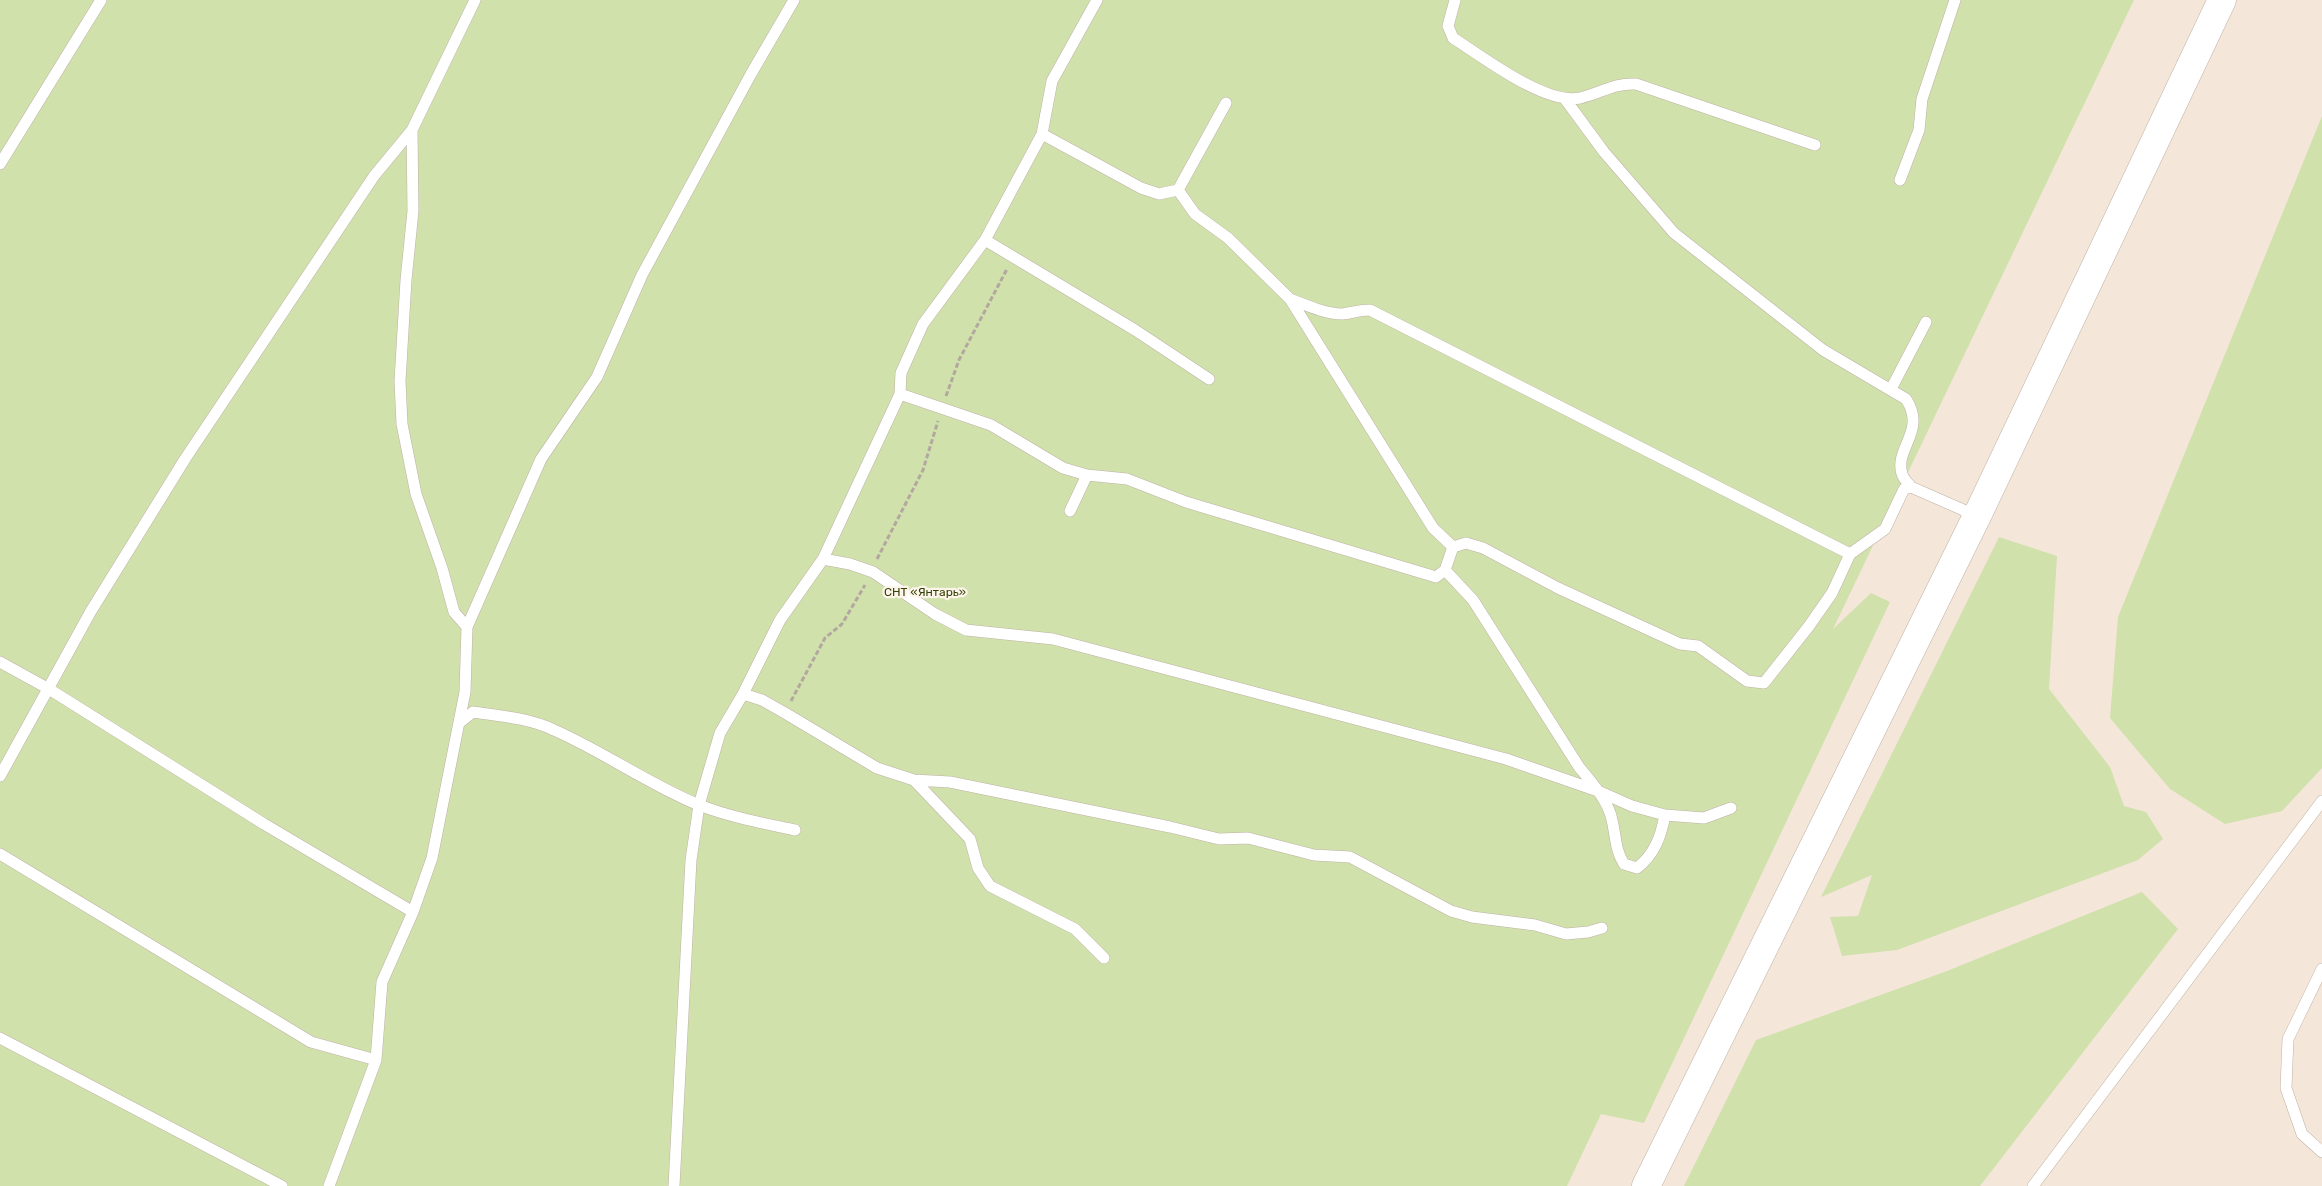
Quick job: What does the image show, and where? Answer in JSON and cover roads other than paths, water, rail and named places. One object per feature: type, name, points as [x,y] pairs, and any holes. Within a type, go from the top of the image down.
[{"type":"main road","points":[[1646,1186],[1977,516],[2222,0]]},
{"type":"lane","points":[[0,164],[101,0]]},
{"type":"lane","points":[[0,776],[91,611],[185,459],[374,176],[412,130],[475,0]]},
{"type":"lane","points":[[329,1186],[376,1060],[382,982],[413,912],[432,858],[465,692],[467,627],[541,459],[597,377],[642,275],[751,74],[794,0]]},
{"type":"lane","points":[[674,1186],[691,860],[699,804],[720,733],[743,694],[780,620],[823,559],[900,394],[902,373],[923,324],[984,240],[1042,134],[1052,81],[1097,0]]},
{"type":"lane","points":[[1456,0],[1448,26],[1454,38],[1528,86],[1565,98],[1580,98],[1621,83],[1636,84],[1815,145]]},
{"type":"lane","points":[[1900,180],[1919,130],[1922,99],[1956,0]]},
{"type":"lane","points":[[1565,98],[1604,152],[1674,233],[1822,350],[1906,399],[1911,407],[1914,426],[1901,462],[1902,475],[1911,487],[1977,516]]},
{"type":"lane","points":[[1042,134],[1141,188],[1159,194],[1178,190],[1226,103]]},
{"type":"lane","points":[[412,130],[413,211],[406,280],[400,381],[402,424],[416,494],[442,568],[454,612],[467,627]]},
{"type":"lane","points":[[1178,190],[1195,214],[1228,238],[1290,299],[1433,528],[1453,547]]},
{"type":"lane","points":[[984,240],[1014,256],[1135,330],[1210,379]]},
{"type":"lane","points":[[1290,299],[1320,310],[1341,314],[1355,310],[1370,310],[1850,554]]},
{"type":"lane","points":[[1891,389],[1926,322]]},
{"type":"lane","points":[[900,394],[991,425],[1063,468],[1087,475],[1127,479],[1186,502],[1436,576],[1445,570],[1453,547]]},
{"type":"lane","points":[[1070,511],[1087,475]]},
{"type":"lane","points":[[1453,547],[1466,543],[1483,548],[1558,588],[1680,644],[1698,646],[1747,680],[1764,683],[1809,626],[1832,593],[1850,554],[1885,529],[1904,489],[1911,487]]},
{"type":"lane","points":[[823,559],[850,564],[873,572],[935,614],[966,630],[1053,640],[1506,759],[1598,791],[1632,806],[1665,815],[1704,818],[1731,808]]},
{"type":"lane","points":[[1445,570],[1473,600],[1579,767],[1598,791],[1612,818],[1616,853],[1624,864],[1637,868],[1648,859],[1662,834],[1665,815]]},
{"type":"lane","points":[[0,662],[49,688],[256,819],[413,912]]},
{"type":"lane","points":[[743,694],[762,700],[877,768],[914,780],[950,782],[1220,839],[1248,838],[1314,855],[1350,857],[1451,911],[1472,917],[1535,925],[1566,934],[1602,928]]},
{"type":"lane","points":[[459,723],[473,712],[518,718],[554,729],[642,778],[699,804],[732,817],[795,830]]},
{"type":"lane","points":[[914,780],[970,839],[978,868],[990,886],[1075,929],[1104,958]]},
{"type":"lane","points":[[2033,1186],[2322,800]]},
{"type":"lane","points":[[0,854],[311,1042],[376,1060]]},
{"type":"lane","points":[[2322,969],[2288,1039],[2286,1088],[2302,1134],[2322,1152]]},
{"type":"lane","points":[[0,1038],[282,1186]]},
{"type":"park label","name":"СНТ «Янтарь»","points":[[925,593]]}]
